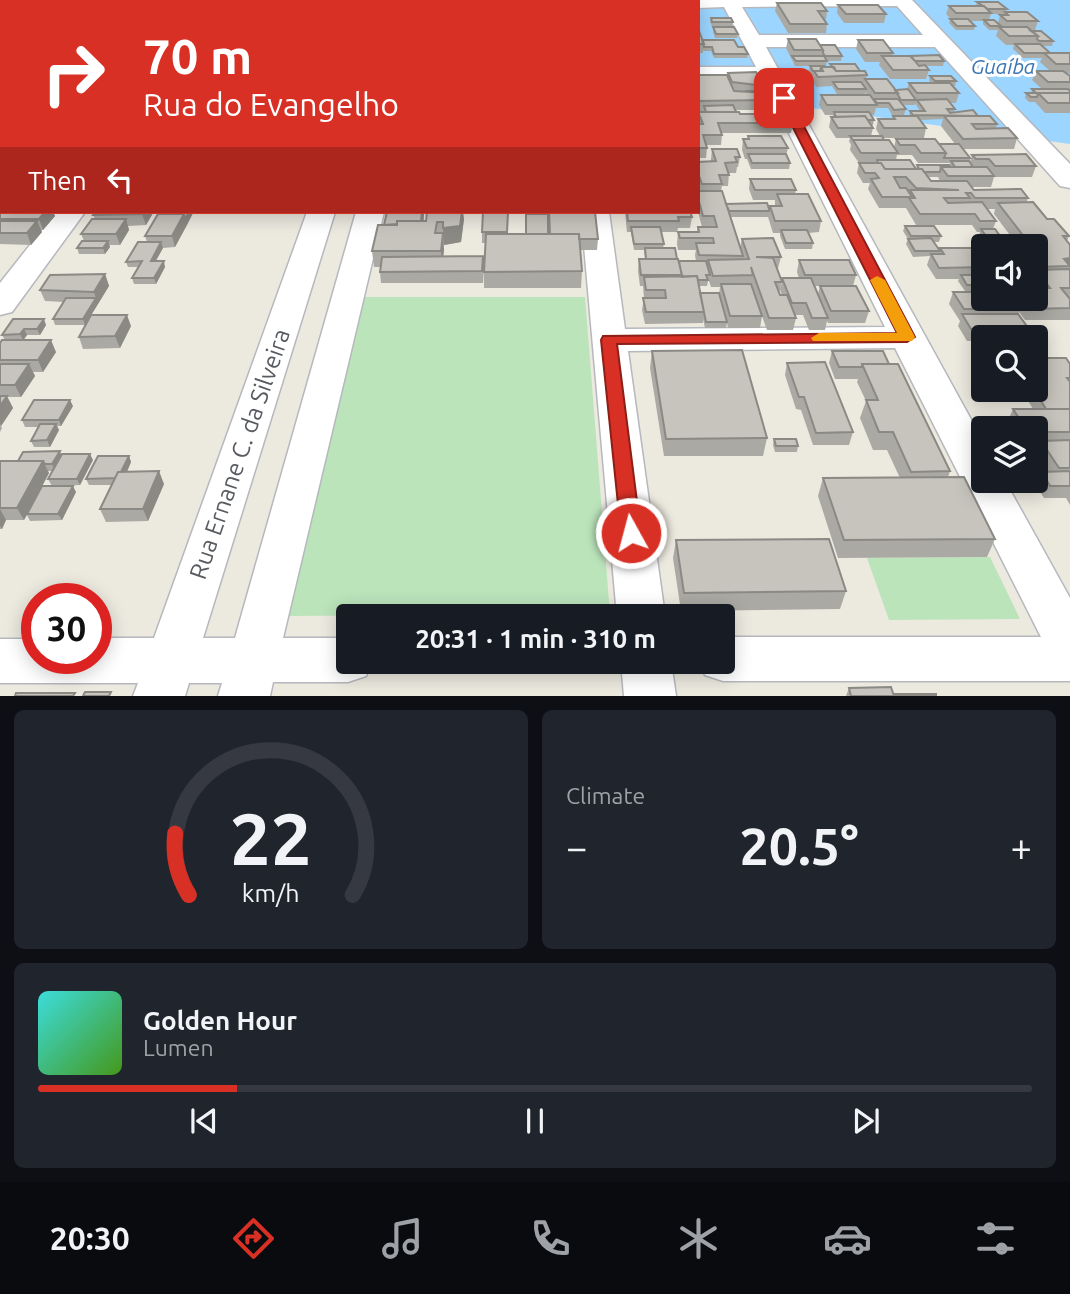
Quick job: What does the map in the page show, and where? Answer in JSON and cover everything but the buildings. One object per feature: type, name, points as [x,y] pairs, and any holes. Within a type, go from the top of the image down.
[{"type":"street","points":[[714,2],[902,0],[1070,180]]},
{"type":"street","points":[[714,2],[762,59],[907,337],[1058,598],[1070,644]]},
{"type":"street","points":[[700,63],[941,41]]},
{"type":"street","points":[[700,74],[762,59]]},
{"type":"street","points":[[0,305],[69,214]]},
{"type":"street","name":"Rua Ernane C. da Silveira","points":[[165,678],[320,214]]},
{"type":"street","points":[[249,678],[369,214]]},
{"type":"street","points":[[594,214],[640,604]]},
{"type":"street","points":[[609,340],[907,337]]},
{"type":"street","points":[[735,659],[1070,659]]},
{"type":"street","points":[[0,661],[165,678],[249,678],[336,662]]},
{"type":"street","points":[[647,674],[650,695]]},
{"type":"green space","points":[[363,297],[585,297],[609,604],[336,604],[336,616],[285,616]]},
{"type":"green space","points":[[990,557],[1020,619],[889,620],[867,558]]},
{"type":"water","name":"Guaíba","points":[[700,0],[1070,0],[1070,144],[700,92]]},
{"type":"slow traffic","points":[[819,338],[907,337],[877,280]]},
{"type":"route","points":[[631,533],[609,340],[907,337],[784,98]]}]
